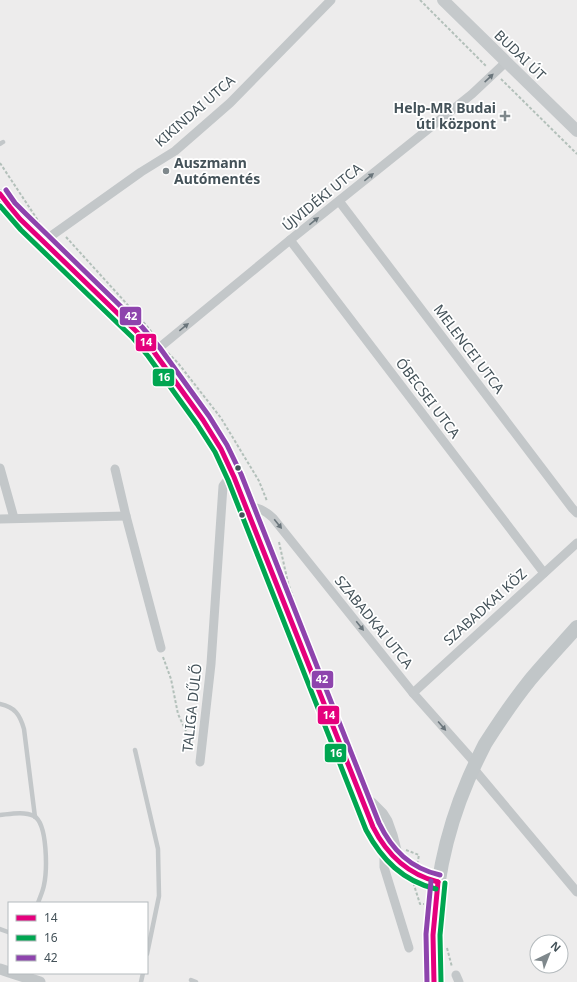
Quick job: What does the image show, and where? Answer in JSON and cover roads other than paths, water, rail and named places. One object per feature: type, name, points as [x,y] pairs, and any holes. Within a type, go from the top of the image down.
[{"type":"main road","name":"BUDAI ÚT","points":[[443,0],[577,131]]},
{"type":"main road","points":[[434,982],[433,935],[438,882],[447,837],[460,798],[484,746],[531,679],[577,627]]},
{"type":"street","name":"KIKINDAI UTCA","points":[[44,241],[141,172],[175,151],[230,103],[331,0]]},
{"type":"street","name":"ÚJVIDÉKI UTCA","points":[[154,352],[290,240],[472,94],[506,62]]},
{"type":"street","points":[[0,194],[16,215],[137,332],[154,352],[203,420],[221,449],[234,477],[377,836],[388,851],[401,864],[413,873],[438,882]]},
{"type":"street","name":"MELENCEI UTCA","points":[[339,201],[577,513]]},
{"type":"street","name":"ÓBECSEI UTCA","points":[[290,240],[544,573]]},
{"type":"street","points":[[0,468],[14,518]]},
{"type":"street","points":[[115,469],[161,648]]},
{"type":"street","name":"TALIGA DŰLŐ","points":[[200,762],[211,664],[223,486],[234,477]]},
{"type":"street","name":"SZABADKAI UTCA","points":[[246,507],[264,510],[273,518],[577,892]]},
{"type":"street","points":[[0,519],[126,516]]},
{"type":"street","name":"SZABADKAI KÖZ","points":[[413,692],[577,543]]},
{"type":"street","points":[[360,796],[372,802],[383,813],[388,821],[401,864]]},
{"type":"street","points":[[388,851],[384,859],[384,867],[409,948]]},
{"type":"street","points":[[14,975],[40,982]]},
{"type":"lane","points":[[0,704],[6,705],[15,710],[21,719],[24,729],[35,817]]},
{"type":"lane","points":[[135,750],[158,849],[159,896],[148,949]]},
{"type":"lane","points":[[0,815],[28,815],[35,817],[40,822],[43,830],[46,860],[44,884],[38,902]]},
{"type":"lane","points":[[0,929],[8,932]]},
{"type":"place","name":"Help-MR Budai úti központ","points":[[505,116]]},
{"type":"place","name":"Auszmann Autómentés","points":[[166,171]]}]
